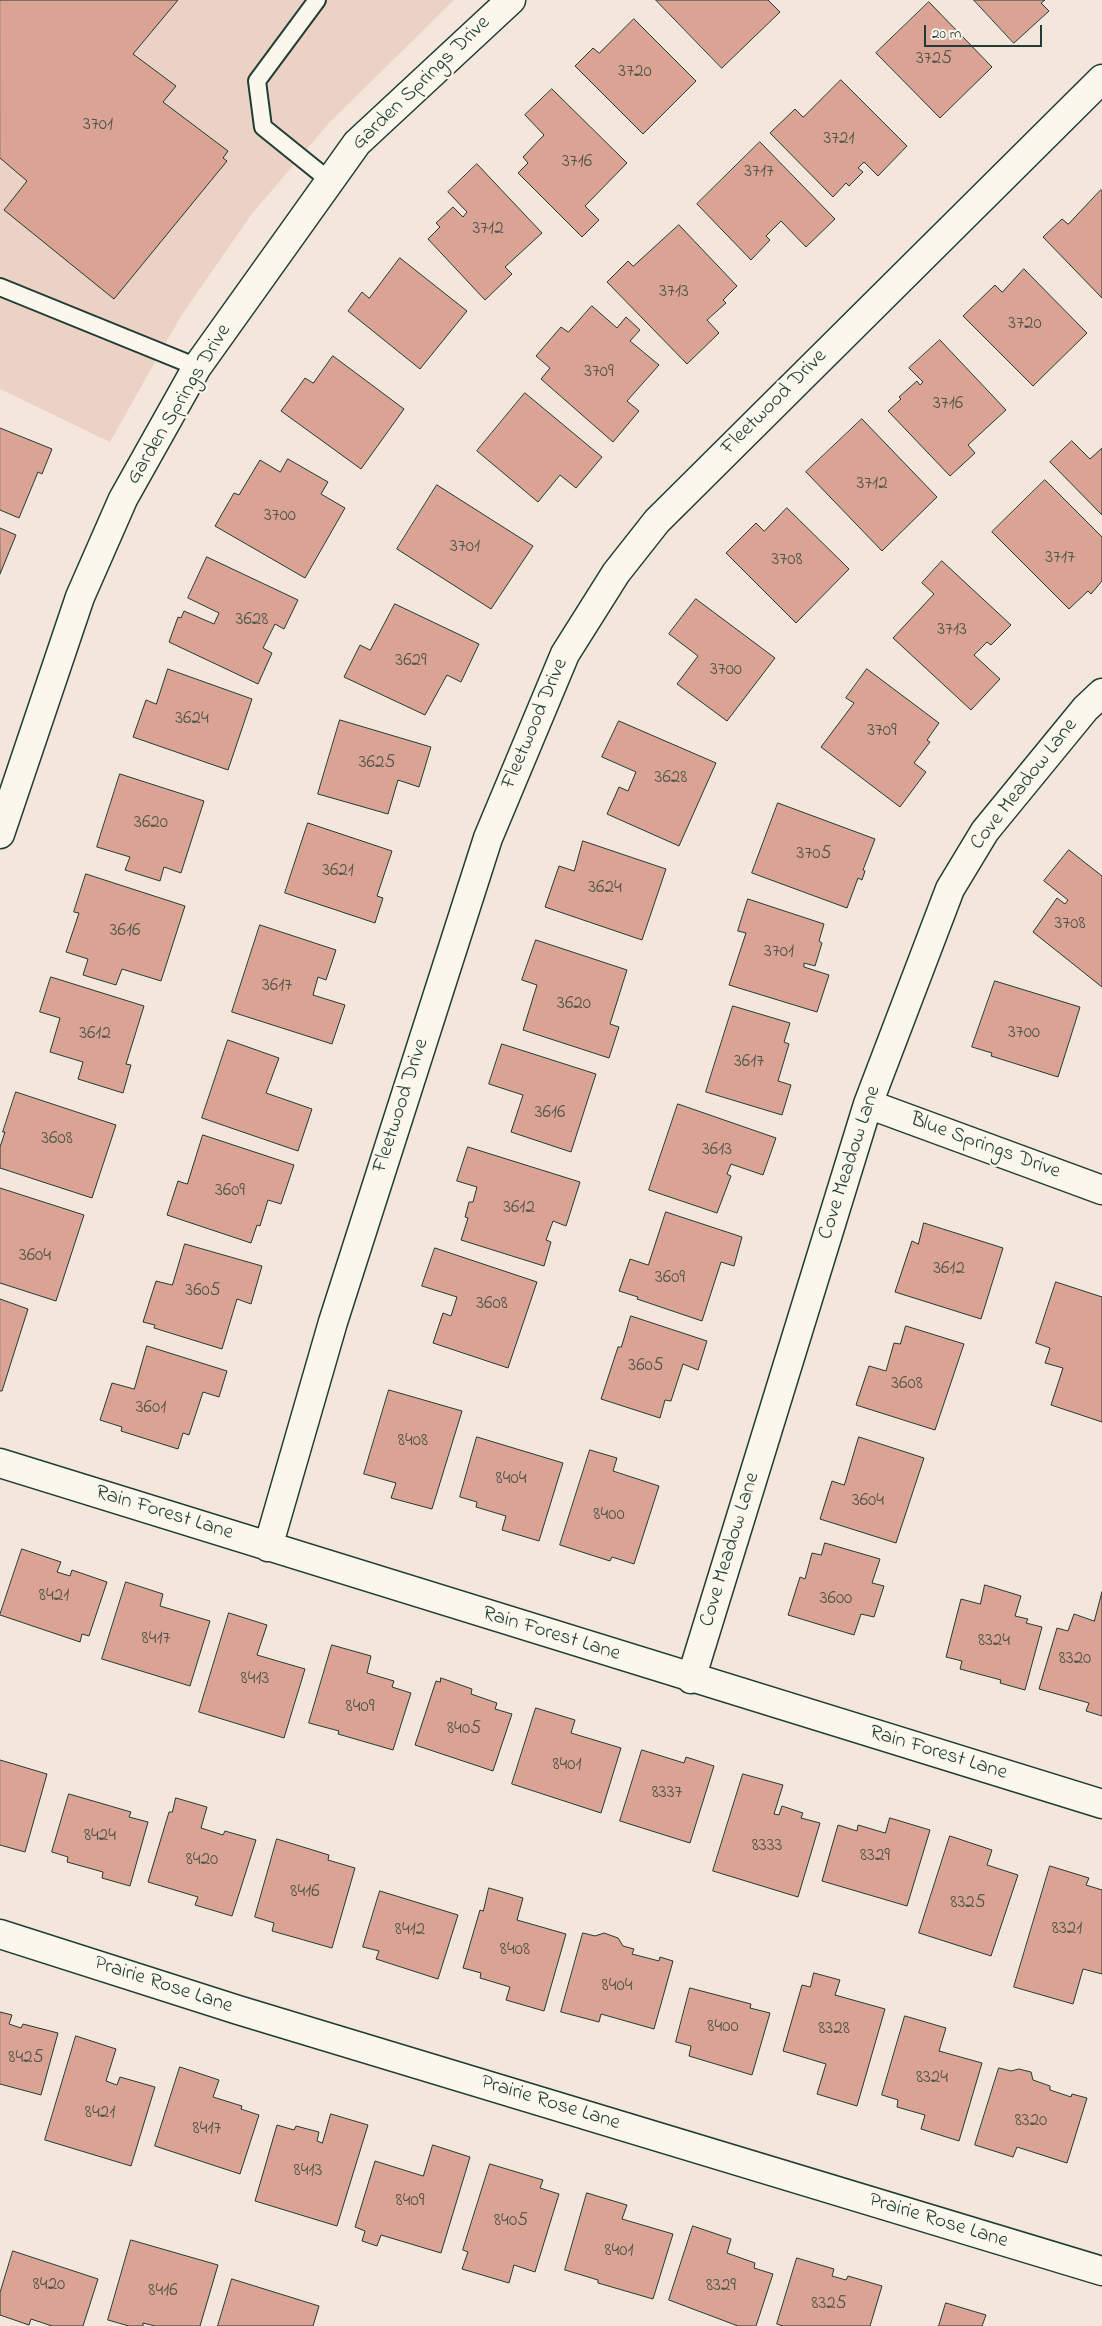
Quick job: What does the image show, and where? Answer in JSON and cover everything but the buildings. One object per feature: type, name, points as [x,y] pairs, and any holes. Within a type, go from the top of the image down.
[{"type":"street","name":"Garden Springs Drive","points":[[0,834],[80,597],[123,499],[197,367],[357,143],[511,0]]},
{"type":"street","name":"Fleetwood Drive","points":[[268,1546],[333,1322],[488,838],[566,654],[616,572],[657,521],[1102,79]]},
{"type":"street","name":"Cove Meadow Lane","points":[[691,1679],[868,1104],[950,889],[985,831],[1085,709],[1102,693]]},
{"type":"street","name":"Blue Springs Drive","points":[[868,1104],[1102,1190]]},
{"type":"street","name":"Rain Forest Lane","points":[[0,1463],[691,1679],[1102,1804]]},
{"type":"street","name":"Prairie Rose Lane","points":[[0,1934],[238,2010],[1102,2271]]},
{"type":"lane","points":[[318,0],[257,81],[263,127],[330,181]]},
{"type":"lane","points":[[0,288],[197,367]]},
{"type":"shaded area","points":[[0,0],[454,0],[329,123],[251,215],[181,316],[110,442],[0,389]]}]
